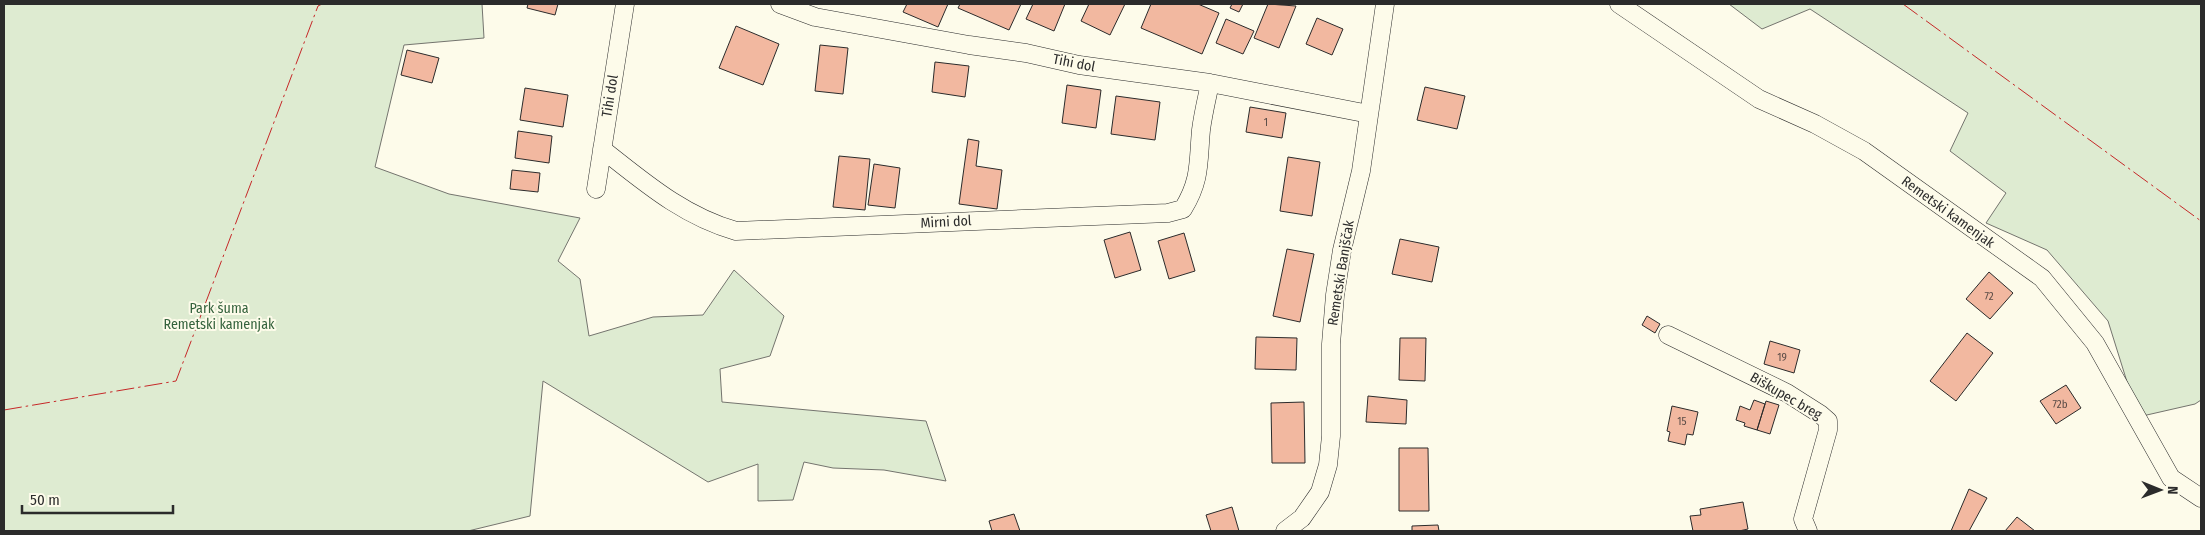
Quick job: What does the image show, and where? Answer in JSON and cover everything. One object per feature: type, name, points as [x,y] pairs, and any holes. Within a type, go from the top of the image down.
[{"type":"street","name":"Tihi dol","points":[[596,188],[625,4]]},
{"type":"street","name":"Tihi dol","points":[[780,4],[815,17],[1026,53],[1088,66],[1210,83],[1370,114]]},
{"type":"street","name":"Remetski Banjščak","points":[[1286,531],[1302,518],[1320,492],[1328,465],[1331,436],[1331,344],[1335,295],[1342,250],[1361,171],[1385,4]]},
{"type":"street","name":"Remetski kamenjak","points":[[1619,4],[1760,99],[1815,124],[1864,151],[2042,278],[2095,343],[2171,478],[2201,498]]},
{"type":"street","name":"Mirni dol","points":[[602,150],[658,193],[690,214],[713,224],[736,230],[1168,213],[1183,209],[1194,192],[1199,168],[1201,128],[1210,83]]},
{"type":"street","name":"Biškupec breg","points":[[1668,335],[1787,394],[1828,421],[1828,430],[1803,519],[1808,531]]},
{"type":"green space","name":"Park šuma Remetski kamenjak","points":[[4,4],[482,4],[484,38],[404,45],[375,167],[449,194],[580,218],[558,261],[580,279],[589,336],[653,317],[703,315],[734,270],[784,316],[770,356],[720,369],[722,402],[926,421],[946,481],[884,470],[833,468],[804,462],[793,500],[758,501],[758,464],[708,482],[543,381],[530,516],[468,531],[4,531]]},
{"type":"green space","points":[[1729,4],[2201,4],[2201,400],[2195,404],[2138,417],[2108,321],[2047,250],[1986,223],[2006,193],[1950,151],[1968,113],[1810,9],[1762,29]]},
{"type":"building","points":[[528,4],[558,4],[555,15],[527,8]]},
{"type":"building","points":[[907,4],[948,4],[938,27],[903,12]]},
{"type":"building","points":[[960,4],[1021,4],[1009,30],[958,8]]},
{"type":"building","points":[[1033,4],[1065,4],[1054,31],[1026,19]]},
{"type":"building","points":[[1089,4],[1125,4],[1110,35],[1081,21]]},
{"type":"building","points":[[1151,4],[1198,4],[1219,13],[1202,54],[1141,28]]},
{"type":"building","points":[[1232,4],[1243,4],[1239,12],[1230,8]]},
{"type":"building","points":[[1268,4],[1296,6],[1279,48],[1254,38]]},
{"type":"building","points":[[1317,18],[1343,29],[1332,55],[1306,44]]},
{"type":"building","points":[[1226,19],[1254,31],[1243,54],[1216,43]]},
{"type":"building","points":[[736,26],[779,44],[763,85],[719,68]]},
{"type":"building","points":[[820,45],[848,48],[843,94],[815,91]]},
{"type":"building","points":[[407,50],[439,58],[432,83],[401,75]]},
{"type":"building","points":[[935,62],[969,66],[965,97],[932,92]]},
{"type":"building","points":[[1067,85],[1101,90],[1096,128],[1062,123]]},
{"type":"building","points":[[1425,87],[1465,96],[1457,129],[1417,120]]},
{"type":"building","points":[[525,88],[568,95],[563,127],[520,120]]},
{"type":"building","points":[[1116,96],[1160,102],[1155,140],[1111,134]]},
{"type":"building","points":[[1250,107],[1286,113],[1282,138],[1246,132]]},
{"type":"building","points":[[518,131],[552,136],[549,163],[515,158]]},
{"type":"building","points":[[968,139],[979,141],[976,166],[1002,170],[997,209],[959,204]]},
{"type":"building","points":[[839,156],[870,159],[865,210],[833,207]]},
{"type":"building","points":[[1288,157],[1320,162],[1312,216],[1280,211]]},
{"type":"building","points":[[874,164],[900,168],[895,208],[868,205]]},
{"type":"building","points":[[512,170],[540,173],[538,192],[510,189]]},
{"type":"building","points":[[1130,232],[1141,270],[1115,278],[1104,240]]},
{"type":"building","points":[[1184,233],[1195,271],[1169,279],[1158,241]]},
{"type":"building","points":[[1400,239],[1439,247],[1432,282],[1392,274]]},
{"type":"building","points":[[1287,249],[1314,254],[1300,322],[1273,316]]},
{"type":"building","points":[[1989,272],[2013,293],[1990,319],[1966,299]]},
{"type":"building","points":[[1647,316],[1660,324],[1655,333],[1642,325]]},
{"type":"building","points":[[1967,333],[1993,353],[1956,401],[1930,381]]},
{"type":"building","points":[[1256,337],[1297,338],[1296,370],[1255,369]]},
{"type":"building","points":[[1400,338],[1426,338],[1425,381],[1399,380]]},
{"type":"building","points":[[1770,341],[1800,350],[1794,373],[1764,364]]},
{"type":"building","points":[[2066,385],[2081,408],[2056,424],[2040,401]]},
{"type":"building","points":[[1368,396],[1407,400],[1406,424],[1366,422]]},
{"type":"building","points":[[1754,400],[1765,404],[1757,430],[1744,426],[1745,423],[1736,420],[1740,406],[1750,410]]},
{"type":"building","points":[[1766,401],[1779,405],[1770,434],[1757,430]]},
{"type":"building","points":[[1304,402],[1305,463],[1272,463],[1271,403]]},
{"type":"building","points":[[1672,406],[1698,412],[1693,435],[1687,434],[1685,445],[1668,441],[1670,432],[1667,431]]},
{"type":"building","points":[[1399,448],[1428,448],[1429,511],[1399,511]]},
{"type":"building","points":[[1969,489],[1987,498],[1969,531],[1951,531]]},
{"type":"building","points":[[1743,502],[1748,529],[1739,531],[1693,531],[1690,516],[1701,515],[1700,509]]},
{"type":"building","points":[[1232,507],[1239,531],[1211,531],[1206,515]]},
{"type":"building","points":[[1014,514],[1020,531],[992,531],[989,521]]},
{"type":"building","points":[[2017,517],[2035,531],[2005,531]]},
{"type":"building","points":[[1438,525],[1439,531],[1412,531],[1412,526]]},
{"type":"power","points":[[4,410],[176,381],[318,6],[322,4]]},
{"type":"power","points":[[1903,4],[2201,221]]}]
